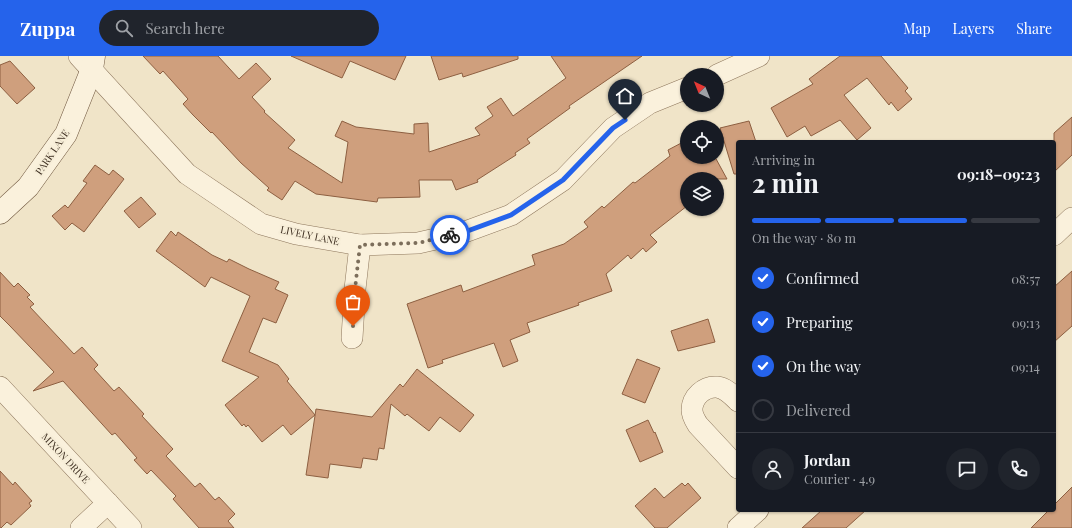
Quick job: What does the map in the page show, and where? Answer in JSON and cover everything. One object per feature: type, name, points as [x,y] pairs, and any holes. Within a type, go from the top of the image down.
[{"type":"street","points":[[724,72],[759,56]]},
{"type":"street","name":"PARK LANE","points":[[0,213],[28,187],[66,134],[88,60]]},
{"type":"street","name":"LIVELY LANE","points":[[88,60],[187,174],[261,224],[296,234],[360,245],[418,243],[462,233],[511,215],[563,180],[613,128],[650,103],[680,91]]},
{"type":"street","points":[[1056,233],[1072,218]]},
{"type":"street","points":[[352,338],[355,289],[360,245]]},
{"type":"street","name":"MIXON DRIVE","points":[[0,387],[131,528]]},
{"type":"street","points":[[736,399],[725,389],[717,387],[710,388],[702,391],[697,396],[693,403],[692,410],[698,425],[736,466]]},
{"type":"street","points":[[81,528],[108,503]]},
{"type":"street","points":[[738,528],[756,512]]},
{"type":"building","points":[[143,56],[218,56],[239,79],[256,63],[271,79],[252,97],[265,111],[264,112],[295,140],[288,148],[342,183],[348,142],[335,136],[342,121],[356,127],[414,134],[414,124],[428,123],[429,152],[480,135],[475,128],[493,116],[487,107],[501,98],[513,116],[566,78],[551,56],[642,56],[569,106],[570,108],[527,139],[530,143],[515,153],[516,155],[477,180],[478,182],[456,190],[452,180],[419,180],[420,197],[378,198],[377,202],[316,194],[295,181],[282,200],[267,190],[269,188],[241,163],[212,132],[211,133],[193,115],[183,104],[188,99],[163,71],[160,74]]},
{"type":"building","points":[[291,56],[406,56],[395,80],[350,61],[342,78]]},
{"type":"building","points":[[431,56],[518,56],[518,59],[463,77],[462,73],[439,80]]},
{"type":"building","points":[[840,56],[881,56],[908,88],[905,91],[912,99],[898,111],[891,102],[889,105],[867,78],[844,95],[871,128],[857,140],[840,120],[811,136],[805,126],[787,137],[771,108],[813,84],[809,79]]},
{"type":"building","points":[[10,61],[35,88],[17,104],[0,86],[0,65]]},
{"type":"building","points":[[1072,117],[1072,155],[1056,170],[1056,140],[1054,140],[1054,133]]},
{"type":"building","points":[[749,121],[755,140],[736,140],[736,174],[734,174],[724,141],[724,127]]},
{"type":"building","points":[[680,144],[680,164],[719,164],[723,172],[680,172],[680,211],[650,235],[657,242],[646,252],[643,248],[631,259],[628,255],[606,274],[612,291],[578,303],[579,305],[527,323],[530,332],[510,340],[518,361],[503,367],[494,343],[442,360],[443,363],[428,368],[407,304],[461,285],[463,292],[535,265],[532,255],[564,244],[588,227],[584,222],[602,206],[604,208],[633,182],[635,183],[670,156],[668,150]]},
{"type":"building","points":[[95,165],[109,175],[113,170],[124,179],[84,232],[72,223],[65,230],[52,216],[65,205],[68,208],[87,183],[83,181]]},
{"type":"building","points":[[141,197],[156,214],[139,228],[124,211]]},
{"type":"building","points":[[171,231],[176,236],[178,232],[212,255],[227,262],[229,259],[279,282],[275,289],[288,295],[276,323],[263,318],[249,352],[278,365],[289,379],[287,381],[315,415],[291,435],[283,425],[262,442],[248,425],[246,427],[244,424],[242,426],[225,405],[259,377],[222,361],[250,296],[211,277],[205,287],[156,251]]},
{"type":"building","points":[[1072,271],[1072,326],[1056,340],[1056,285]]},
{"type":"building","points":[[0,272],[14,287],[18,283],[30,295],[27,297],[34,304],[30,307],[74,354],[82,347],[98,365],[94,369],[114,391],[119,387],[144,414],[142,416],[173,449],[166,456],[195,487],[200,483],[215,500],[219,497],[235,514],[228,521],[234,528],[199,528],[173,499],[176,496],[151,470],[147,474],[134,460],[137,458],[115,433],[112,435],[63,381],[33,391],[54,372],[0,316]]},
{"type":"building","points":[[708,319],[715,342],[678,351],[671,331]]},
{"type":"building","points":[[637,359],[660,368],[645,403],[622,394]]},
{"type":"building","points":[[417,369],[474,415],[460,432],[440,417],[429,431],[407,414],[405,416],[391,404],[384,449],[379,448],[377,460],[363,458],[361,468],[330,464],[328,478],[306,475],[316,409],[372,417],[400,384],[403,387]]},
{"type":"building","points":[[648,420],[654,433],[655,432],[663,452],[640,462],[626,430]]},
{"type":"building","points":[[0,471],[13,485],[15,482],[32,501],[29,503],[31,506],[11,525],[7,522],[1,528],[0,528]]},
{"type":"building","points":[[682,483],[685,486],[688,483],[701,498],[667,528],[655,528],[635,506],[655,488],[664,498]]},
{"type":"building","points":[[1072,487],[1072,528],[1031,528],[1047,512],[1056,512],[1056,503]]},
{"type":"building","points":[[820,512],[864,512],[846,528],[802,528]]},
{"type":"way so far","points":[[353,326],[360,245],[418,243],[450,235]]},
{"type":"route","points":[[450,235],[462,233],[511,215],[563,180],[613,128],[625,120]]}]
